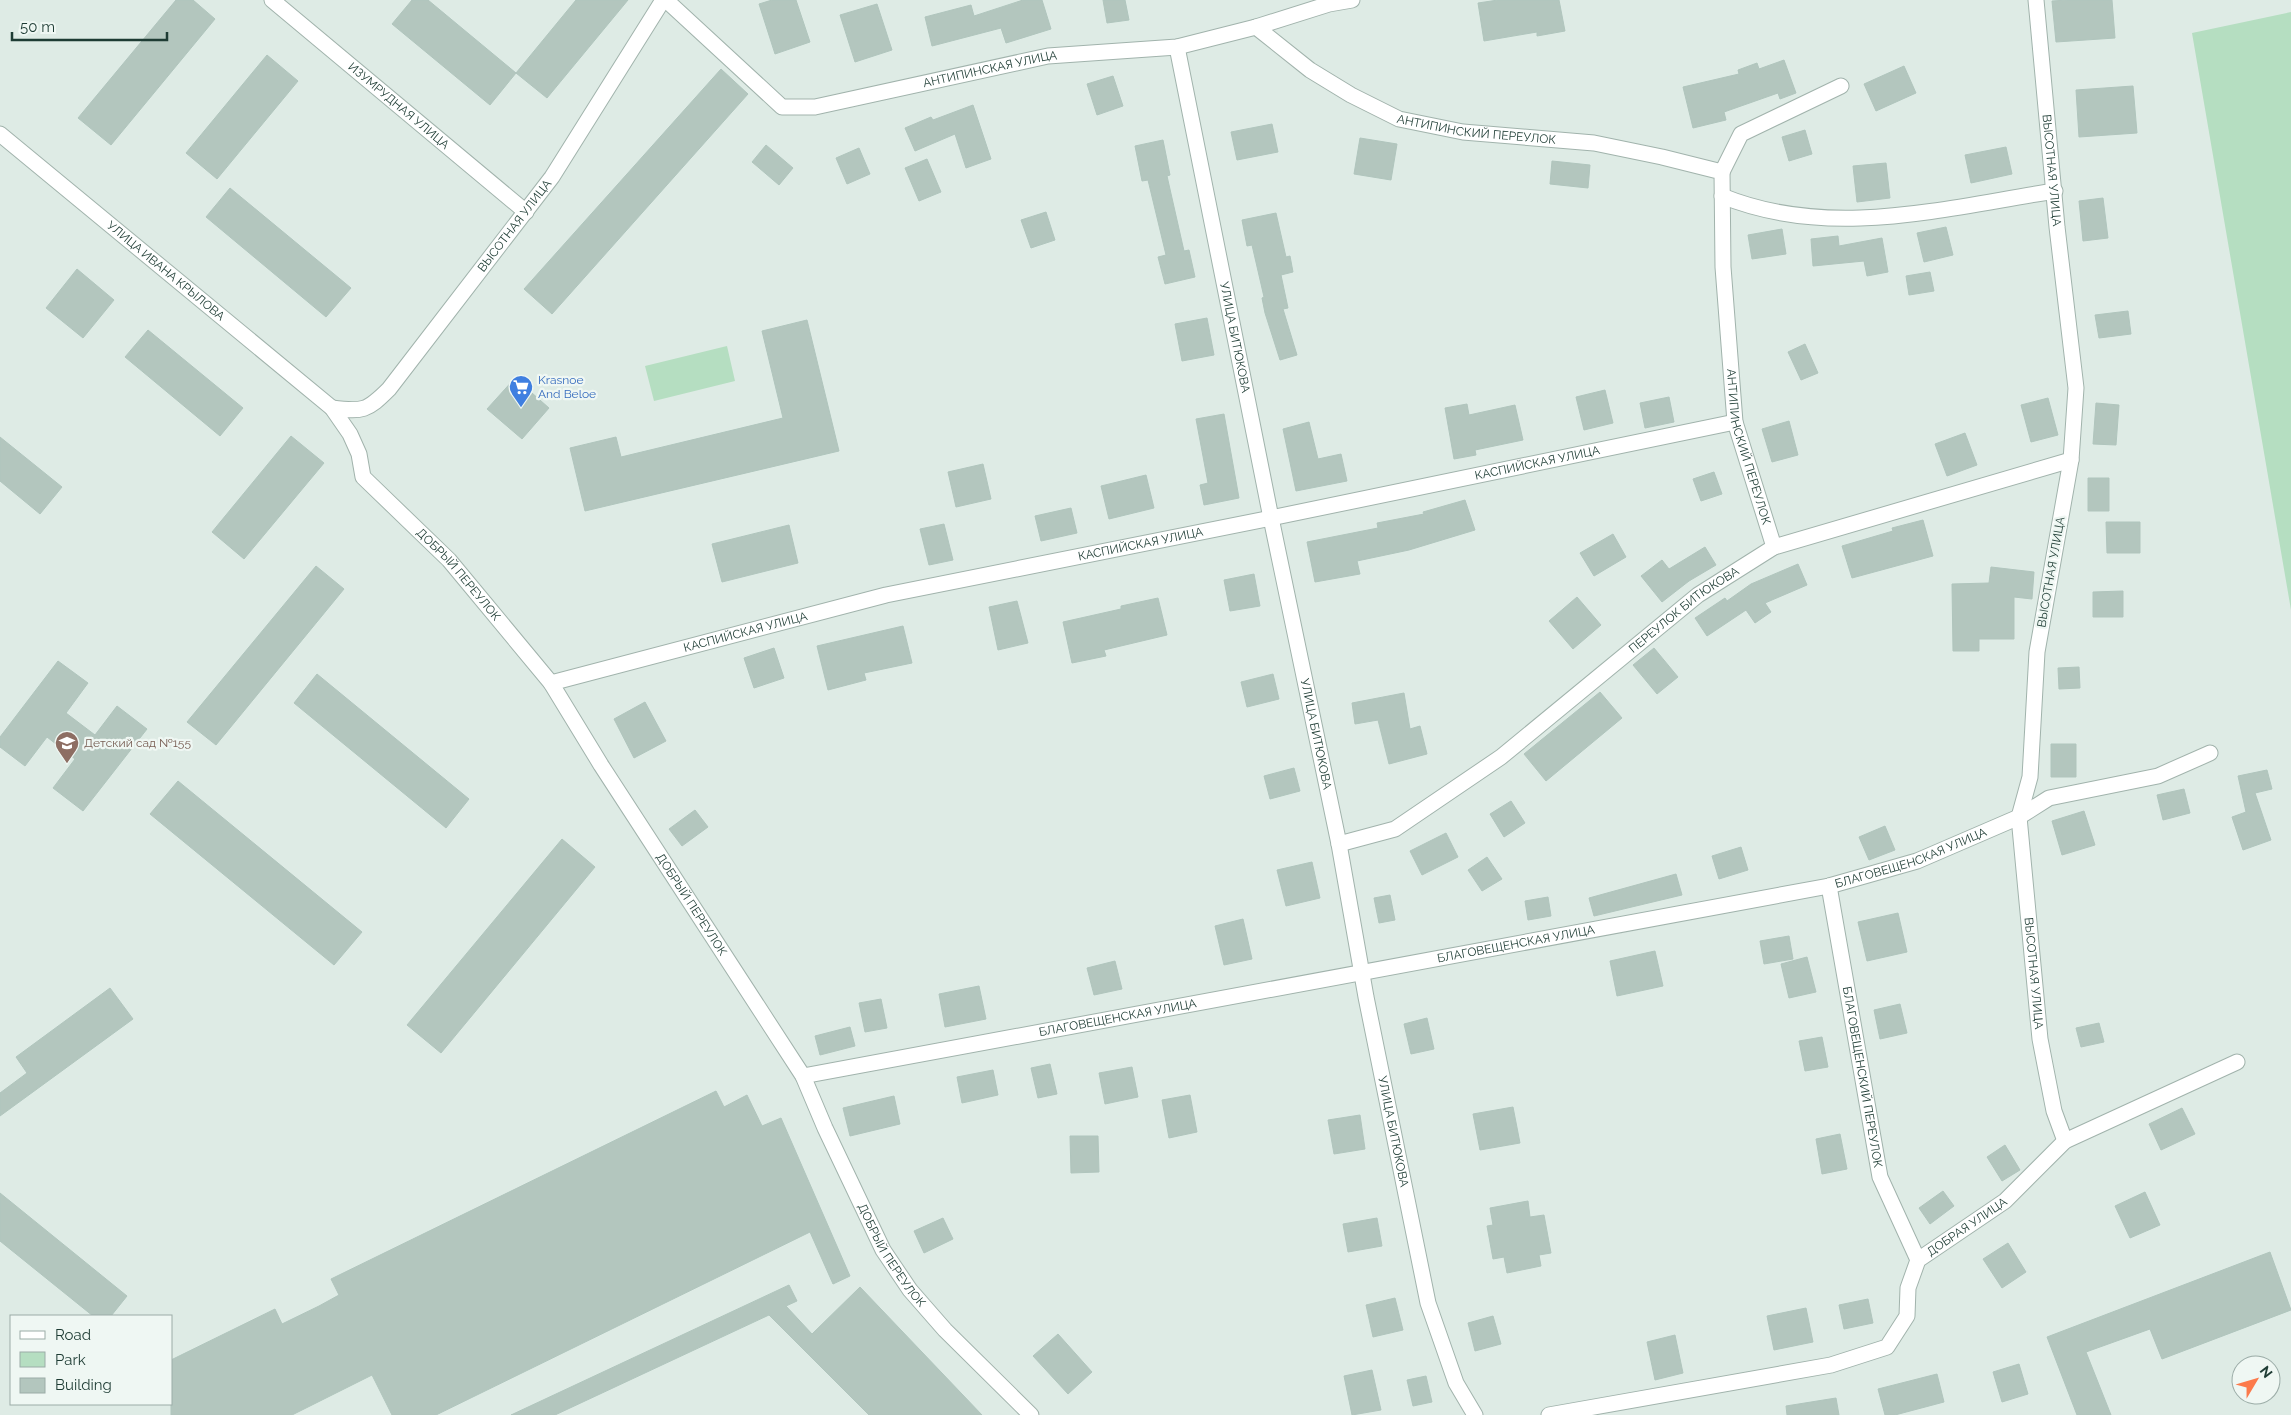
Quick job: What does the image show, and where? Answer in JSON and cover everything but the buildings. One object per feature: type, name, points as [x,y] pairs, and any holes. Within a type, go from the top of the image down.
[{"type":"street","name":"ИЗУМРУДНАЯ УЛИЦА","points":[[272,0],[526,212]]},
{"type":"street","name":"ВЫСОТНАЯ УЛИЦА","points":[[332,408],[357,412],[374,405],[384,394],[552,178],[665,0]]},
{"type":"street","name":"АНТИПИНСКАЯ УЛИЦА","points":[[665,0],[782,107],[815,107],[1048,56],[1177,47],[1256,27],[1329,4],[1352,0]]},
{"type":"street","name":"ВЫСОТНАЯ УЛИЦА","points":[[2036,0],[2057,227],[2076,388],[2071,460],[2037,652],[2030,778],[2019,817],[2040,1039],[2054,1111],[2065,1141]]},
{"type":"street","name":"АНТИПИНСКИЙ ПЕРЕУЛОК","points":[[1256,27],[1310,70],[1351,96],[1398,119],[1463,132],[1594,143],[1722,172]]},
{"type":"street","name":"УЛИЦА БИТЮКОВА","points":[[1177,47],[1271,518],[1339,844],[1362,971],[1428,1303],[1456,1383],[1475,1415]]},
{"type":"street","name":"АНТИПИНСКИЙ ПЕРЕУЛОК","points":[[1774,547],[1735,422],[1722,267],[1722,172],[1741,134],[1841,86]]},
{"type":"street","name":"УЛИЦА ИВАНА КРЫЛОВА","points":[[0,134],[332,408]]},
{"type":"street","points":[[1722,196],[1744,205],[1776,212],[1844,220],[1896,217],[2055,191]]},
{"type":"street","name":"ДОБРЫЙ ПЕРЕУЛОК","points":[[332,408],[350,434],[358,454],[363,477],[449,560],[550,683],[601,765],[804,1076],[825,1128],[883,1250],[910,1290],[945,1330],[1031,1415]]},
{"type":"street","name":"КАСПИЙСКАЯ УЛИЦА","points":[[550,683],[886,595],[1735,422]]},
{"type":"street","name":"ПЕРЕУЛОК БИТЮКОВА","points":[[1339,844],[1395,829],[1493,762],[1698,594],[1774,547],[2071,460]]},
{"type":"street","name":"БЛАГОВЕЩЕНСКАЯ УЛИЦА","points":[[804,1076],[1362,971],[1829,886],[1917,861],[2019,817],[2049,798],[2158,776],[2210,753]]},
{"type":"street","name":"БЛАГОВЕЩЕНСКИЙ ПЕРЕУЛОК","points":[[1829,886],[1880,1177],[1918,1260]]},
{"type":"street","name":"ДОБРАЯ УЛИЦА","points":[[1549,1415],[1831,1364],[1887,1347],[1907,1316],[1908,1288],[1918,1260],[2005,1201],[2065,1141],[2237,1062]]},
{"type":"green space","points":[[2291,12],[2291,610],[2192,33]]},
{"type":"green space","points":[[727,346],[735,381],[654,401],[645,366]]},
{"type":"place","name":"Krasnoe And Beloe","points":[[521,408]]},
{"type":"place","name":"Детский сад №155","points":[[67,764]]}]
